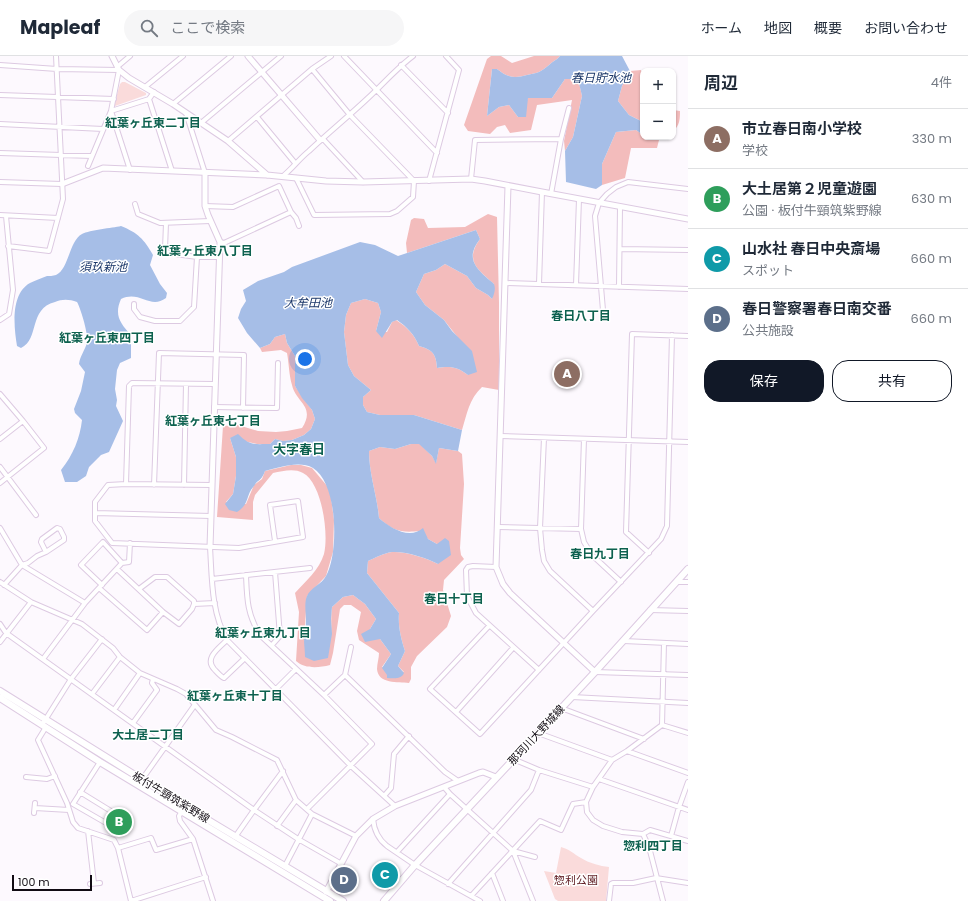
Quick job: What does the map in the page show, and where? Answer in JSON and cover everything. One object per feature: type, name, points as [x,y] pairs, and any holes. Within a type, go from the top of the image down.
[{"type":"main road","name":"那珂川大野城線","points":[[384,901],[415,865],[624,641],[688,569]]},
{"type":"main road","name":"板付牛頸筑紫野線","points":[[0,691],[44,724],[100,762],[140,782],[182,812],[330,901]]},
{"type":"main road","name":"板付牛頸筑紫野線","points":[[0,698],[140,782],[236,836],[285,866],[322,896],[343,901]]},
{"type":"street","points":[[8,246],[49,251],[63,199],[56,56]]},
{"type":"street","points":[[112,56],[118,68],[129,78],[154,92],[201,123],[228,142],[267,175]]},
{"type":"street","points":[[88,166],[111,111],[118,68],[130,56]]},
{"type":"street","points":[[145,87],[183,56]]},
{"type":"street","points":[[173,104],[231,56]]},
{"type":"street","points":[[248,56],[320,140],[324,140],[364,182]]},
{"type":"street","points":[[201,123],[281,56]]},
{"type":"street","points":[[228,142],[312,69],[331,56]]},
{"type":"street","points":[[344,56],[437,153]]},
{"type":"street","points":[[283,176],[291,170],[295,163],[320,140],[350,115],[401,65],[413,56]]},
{"type":"street","points":[[429,181],[459,70],[446,56]]},
{"type":"street","points":[[0,65],[57,68],[118,68]]},
{"type":"street","points":[[401,65],[448,113]]},
{"type":"street","points":[[296,178],[314,215],[390,214],[397,211],[413,197],[414,181],[350,115],[312,69]]},
{"type":"street","points":[[111,111],[149,99],[154,92]]},
{"type":"street","points":[[0,94],[114,99]]},
{"type":"street","points":[[149,99],[172,171]]},
{"type":"street","points":[[551,194],[561,139],[569,108]]},
{"type":"street","points":[[111,111],[130,170]]},
{"type":"street","points":[[186,113],[204,173],[205,206],[220,242],[214,384],[210,547],[215,603],[221,630],[227,640],[351,766],[395,806]]},
{"type":"street","points":[[257,116],[295,163]]},
{"type":"street","points":[[0,124],[103,129]]},
{"type":"street","points":[[471,180],[475,140],[561,139]]},
{"type":"street","points":[[0,153],[92,156]]},
{"type":"street","points":[[0,182],[62,184],[103,168],[267,175],[326,181],[364,182],[471,180],[485,181],[688,219]]},
{"type":"street","points":[[603,310],[595,216],[599,203],[616,187],[628,182],[688,189]]},
{"type":"street","points":[[205,206],[233,207],[279,186],[299,226]]},
{"type":"street","points":[[508,186],[496,567],[503,584],[510,593],[595,672],[688,675]]},
{"type":"street","points":[[539,284],[542,192]]},
{"type":"street","points":[[576,285],[579,199]]},
{"type":"street","points":[[135,204],[138,214],[160,223],[210,221]]},
{"type":"street","points":[[619,287],[620,207]]},
{"type":"street","points":[[220,242],[224,243],[291,212]]},
{"type":"street","points":[[0,215],[58,218]]},
{"type":"street","points":[[0,320],[9,314],[13,290],[6,216]]},
{"type":"street","points":[[166,223],[165,248],[168,253],[197,257],[219,257]]},
{"type":"street","points":[[620,249],[688,250]]},
{"type":"street","points":[[134,304],[134,309],[140,317],[155,321],[180,321],[194,307],[197,257]]},
{"type":"street","points":[[505,283],[688,289]]},
{"type":"street","points":[[649,553],[626,532],[632,334],[688,336]]},
{"type":"street","points":[[489,626],[430,689],[480,734],[661,539],[666,526],[670,441],[672,336]]},
{"type":"street","points":[[154,485],[159,353],[244,356],[243,408]]},
{"type":"street","points":[[214,407],[277,408],[278,362]]},
{"type":"street","points":[[126,484],[129,386],[132,383],[214,384]]},
{"type":"street","points":[[184,485],[186,384]]},
{"type":"street","points":[[0,394],[44,448],[0,483]]},
{"type":"street","points":[[0,439],[23,421]]},
{"type":"street","points":[[500,436],[688,442]]},
{"type":"street","points":[[544,438],[540,528],[544,561],[550,571],[593,611]]},
{"type":"street","points":[[584,439],[582,529],[584,542],[592,555],[621,582]]},
{"type":"street","points":[[0,466],[36,515]]},
{"type":"street","points":[[212,485],[108,485],[95,502],[95,521],[112,543],[239,548],[303,537],[298,502],[270,505],[276,541]]},
{"type":"street","points":[[95,512],[211,516]]},
{"type":"street","points":[[498,527],[582,529]]},
{"type":"street","points":[[0,528],[22,565],[84,603]]},
{"type":"street","points":[[46,552],[41,542],[42,539],[57,528],[60,529],[64,540],[46,552],[37,556],[28,563],[22,565],[2,583],[31,602],[82,624],[113,648],[140,673],[186,694],[194,706],[216,730],[277,760],[296,800],[312,814],[356,836]]},
{"type":"street","points":[[122,563],[103,542],[81,565],[100,586],[147,630],[163,612]]},
{"type":"street","points":[[43,659],[84,603],[122,563],[129,562],[130,543]]},
{"type":"street","points":[[496,567],[468,567],[466,570],[467,596],[476,613],[539,670]]},
{"type":"street","points":[[212,579],[310,568]]},
{"type":"street","points":[[117,569],[163,612],[179,624],[194,604]]},
{"type":"street","points":[[272,645],[280,636],[275,572]]},
{"type":"street","points":[[246,575],[247,604],[253,623],[260,635],[324,695],[372,744],[307,809]]},
{"type":"street","points":[[139,589],[155,577],[167,577],[194,601],[194,604]]},
{"type":"street","points":[[676,582],[688,582]]},
{"type":"street","points":[[0,642],[31,602]]},
{"type":"street","points":[[194,604],[215,603]]},
{"type":"street","points":[[650,610],[688,611]]},
{"type":"street","points":[[0,624],[6,633],[254,810],[298,839],[340,863]]},
{"type":"street","points":[[102,639],[71,679],[44,724],[38,740],[69,810],[72,822],[78,828],[114,840],[118,848],[131,901],[206,877]]},
{"type":"street","points":[[227,640],[212,655],[210,660],[212,666],[221,676],[224,678],[245,658]]},
{"type":"street","points":[[624,641],[688,644]]},
{"type":"street","points":[[664,643],[664,702],[662,725],[627,751],[612,760],[593,788],[586,802],[587,812],[593,820],[603,826],[622,832],[643,834],[650,830],[688,841]]},
{"type":"street","points":[[324,695],[345,675],[351,647]]},
{"type":"street","points":[[456,712],[513,648]]},
{"type":"street","points":[[92,694],[120,656]]},
{"type":"street","points":[[276,689],[296,669]]},
{"type":"street","points":[[114,710],[140,673]]},
{"type":"street","points":[[345,675],[445,772],[458,782]]},
{"type":"street","points":[[133,723],[157,690],[152,683],[153,679]]},
{"type":"street","points":[[572,696],[688,703]]},
{"type":"street","points":[[140,782],[194,706]]},
{"type":"street","points":[[561,708],[644,738]]},
{"type":"street","points":[[662,725],[688,733]]},
{"type":"street","points":[[538,733],[612,760]]},
{"type":"street","points":[[384,796],[391,788],[394,754],[409,736]]},
{"type":"street","points":[[627,751],[688,773]]},
{"type":"street","points":[[513,759],[539,770],[593,788]]},
{"type":"street","points":[[80,792],[119,816],[113,827],[73,804],[80,792],[100,762]]},
{"type":"street","points":[[448,884],[532,790],[539,770]]},
{"type":"street","points":[[232,842],[283,771]]},
{"type":"street","points":[[322,896],[356,836],[373,819],[395,806],[483,772],[496,777]]},
{"type":"street","points":[[26,777],[35,776],[47,779],[54,776]]},
{"type":"street","points":[[599,779],[688,810]]},
{"type":"street","points":[[671,836],[688,782]]},
{"type":"street","points":[[444,787],[514,851],[534,857]]},
{"type":"street","points":[[397,852],[450,794]]},
{"type":"street","points":[[277,826],[296,800]]},
{"type":"street","points":[[34,813],[35,802]]},
{"type":"street","points":[[471,896],[540,821],[560,830],[573,804],[586,802]]},
{"type":"street","points":[[35,808],[69,810]]},
{"type":"street","points":[[182,812],[179,816],[180,821],[193,839],[213,901]]},
{"type":"street","points":[[285,866],[312,814]]},
{"type":"street","points":[[373,819],[374,828],[383,843],[415,865],[480,901]]},
{"type":"street","points":[[88,831],[92,884],[100,883]]},
{"type":"street","points":[[643,834],[649,846],[663,901]]},
{"type":"street","points":[[118,848],[151,838],[156,850],[193,839]]},
{"type":"street","points":[[514,851],[533,901]]},
{"type":"street","points":[[492,873],[503,901]]},
{"type":"street","points":[[609,901],[611,884],[613,883],[633,883],[656,878],[688,883]]},
{"type":"green space","points":[[125,82],[146,93],[146,95],[115,106],[120,84]]},
{"type":"green space","points":[[119,816],[123,820],[124,829],[115,829],[113,827]]},
{"type":"green space","name":"惣利公園","points":[[561,847],[587,861],[609,867],[606,901],[558,901],[555,899],[544,871],[556,873]]},
{"type":"shaded area","points":[[491,56],[501,56],[512,63],[534,56],[560,56],[542,71],[522,76],[514,77],[504,74],[497,69],[492,69],[487,116],[499,107],[509,105],[518,117],[528,98],[552,98],[565,79],[578,78],[582,96],[573,137],[565,151],[564,141],[572,100],[537,105],[531,130],[510,133],[505,125],[497,127],[490,134],[468,131],[464,125],[487,59]]},
{"type":"shaded area","points":[[640,70],[640,120],[629,115],[618,101],[622,86],[630,71]]},
{"type":"shaded area","points":[[676,110],[680,111],[680,119],[676,127]]},
{"type":"shaded area","points":[[636,130],[640,133],[640,140],[659,140],[657,148],[631,148],[625,178],[602,185],[602,164],[616,132]]},
{"type":"shaded area","points":[[488,214],[497,217],[499,390],[482,387],[474,397],[469,407],[462,430],[414,415],[380,415],[367,412],[363,405],[363,397],[371,390],[354,376],[348,365],[344,332],[346,315],[351,303],[365,299],[378,303],[381,312],[376,331],[387,332],[392,322],[396,320],[410,331],[419,346],[428,349],[433,353],[436,359],[437,368],[454,368],[468,375],[459,339],[444,320],[425,305],[416,292],[424,274],[436,270],[445,264],[467,276],[476,288],[492,299],[494,284],[478,269],[473,259],[475,247],[480,239],[476,230],[407,253],[406,243],[411,220],[414,218],[424,219],[428,228],[465,227]]},
{"type":"shaded area","points":[[285,334],[287,343],[295,356],[295,386],[312,410],[315,419],[311,429],[304,435],[292,440],[283,441],[275,439],[270,444],[257,444],[230,438],[236,457],[236,476],[233,494],[226,502],[246,504],[254,485],[262,479],[265,471],[291,465],[301,465],[312,468],[328,487],[334,520],[333,552],[326,576],[307,596],[304,641],[329,645],[331,636],[332,607],[343,597],[353,595],[365,604],[376,619],[370,629],[380,639],[391,654],[382,667],[404,672],[398,666],[405,651],[400,632],[399,613],[367,573],[368,561],[386,553],[397,552],[415,555],[438,564],[437,544],[428,539],[420,531],[408,532],[398,530],[389,526],[379,518],[370,468],[369,451],[380,447],[395,449],[411,444],[420,444],[432,456],[436,463],[439,448],[458,451],[462,454],[464,484],[460,548],[461,555],[464,559],[444,580],[443,590],[451,616],[447,627],[417,656],[411,667],[411,679],[409,683],[385,680],[378,674],[377,669],[379,653],[359,640],[357,631],[361,612],[351,605],[344,605],[340,609],[330,665],[308,667],[296,661],[299,612],[295,593],[312,575],[322,560],[326,534],[325,522],[319,498],[310,479],[300,471],[288,470],[273,473],[255,495],[253,502],[253,520],[217,517],[223,426],[238,425],[258,431],[276,432],[302,428],[306,421],[306,409],[294,391],[292,385],[287,353],[281,350],[262,352],[260,348],[270,344],[275,337]]},
{"type":"water","name":"春日貯水池","points":[[560,56],[622,56],[630,71],[622,86],[618,101],[629,115],[640,120],[640,133],[636,130],[616,132],[602,164],[602,185],[596,189],[566,182],[565,151],[573,137],[582,96],[578,79],[565,79],[552,98],[528,98],[526,117],[518,117],[509,105],[499,107],[487,116],[492,69],[497,69],[504,74],[514,77],[522,76],[542,71]]},
{"type":"water","name":"須玖新池","points":[[121,226],[136,234],[150,249],[153,255],[150,265],[160,284],[167,293],[166,298],[155,302],[134,297],[121,299],[118,310],[119,318],[121,323],[131,335],[131,358],[120,363],[117,370],[115,389],[117,400],[116,406],[123,421],[109,452],[101,455],[89,467],[86,476],[77,482],[65,482],[61,470],[75,446],[80,433],[82,420],[75,413],[74,409],[81,391],[85,372],[79,364],[80,358],[87,343],[87,335],[81,310],[77,302],[71,300],[60,300],[47,306],[37,317],[31,338],[27,344],[21,348],[17,346],[15,330],[16,303],[19,295],[30,283],[47,276],[56,275],[60,272],[67,261],[74,243],[82,234],[95,230]]},
{"type":"water","name":"大牟田池","points":[[476,230],[480,239],[474,250],[473,260],[478,268],[495,286],[492,299],[476,288],[467,276],[445,264],[436,270],[424,274],[416,292],[425,305],[444,320],[452,331],[472,351],[477,372],[468,375],[454,368],[437,368],[436,359],[433,353],[428,349],[419,346],[410,331],[397,320],[392,322],[382,338],[376,331],[381,312],[378,303],[365,299],[351,303],[346,315],[344,332],[348,365],[354,376],[371,390],[363,397],[363,405],[367,412],[380,415],[414,415],[462,430],[458,451],[439,448],[436,464],[432,456],[419,444],[411,444],[395,449],[380,447],[369,451],[370,468],[379,518],[394,529],[406,533],[412,533],[423,528],[428,539],[437,544],[445,538],[449,541],[451,555],[438,564],[416,555],[397,552],[386,553],[368,561],[367,573],[399,613],[400,632],[405,651],[398,666],[404,673],[401,677],[387,678],[387,675],[382,668],[391,654],[380,639],[365,642],[361,634],[370,629],[376,619],[365,604],[353,595],[343,597],[332,607],[332,634],[328,658],[314,661],[305,657],[305,608],[307,596],[326,576],[333,552],[334,536],[332,503],[321,476],[313,468],[301,465],[289,465],[265,471],[249,493],[246,503],[241,509],[237,512],[229,510],[225,504],[233,494],[236,476],[236,457],[230,438],[238,434],[246,441],[256,444],[270,444],[275,439],[283,441],[292,440],[304,435],[311,429],[315,419],[312,410],[302,398],[295,386],[295,356],[287,343],[285,334],[275,337],[270,344],[260,348],[247,333],[238,318],[246,301],[243,290],[258,281],[284,272],[292,267],[360,242],[375,245],[398,256]]},
{"type":"place","name":"市立春日南小学校","points":[[567,374]]},
{"type":"place","name":"大土居第２児童遊園","points":[[119,822]]},
{"type":"place","name":"山水社 春日中央斎場","points":[[385,875]]},
{"type":"place","name":"春日警察署春日南交番","points":[[344,880]]},
{"type":"district","name":"紅葉ヶ丘東二丁目","points":[[153,123]]},
{"type":"district","name":"紅葉ヶ丘東八丁目","points":[[205,251]]},
{"type":"district","name":"春日八丁目","points":[[581,316]]},
{"type":"district","name":"紅葉ヶ丘東四丁目","points":[[107,338]]},
{"type":"district","name":"紅葉ヶ丘東七丁目","points":[[213,421]]},
{"type":"district","name":"大字春日","points":[[299,449]]},
{"type":"district","name":"春日九丁目","points":[[600,554]]},
{"type":"district","name":"春日十丁目","points":[[454,599]]},
{"type":"district","name":"紅葉ヶ丘東九丁目","points":[[263,633]]},
{"type":"district","name":"紅葉ヶ丘東十丁目","points":[[235,696]]},
{"type":"district","name":"大土居二丁目","points":[[148,735]]},
{"type":"district","name":"惣利四丁目","points":[[653,846]]}]
